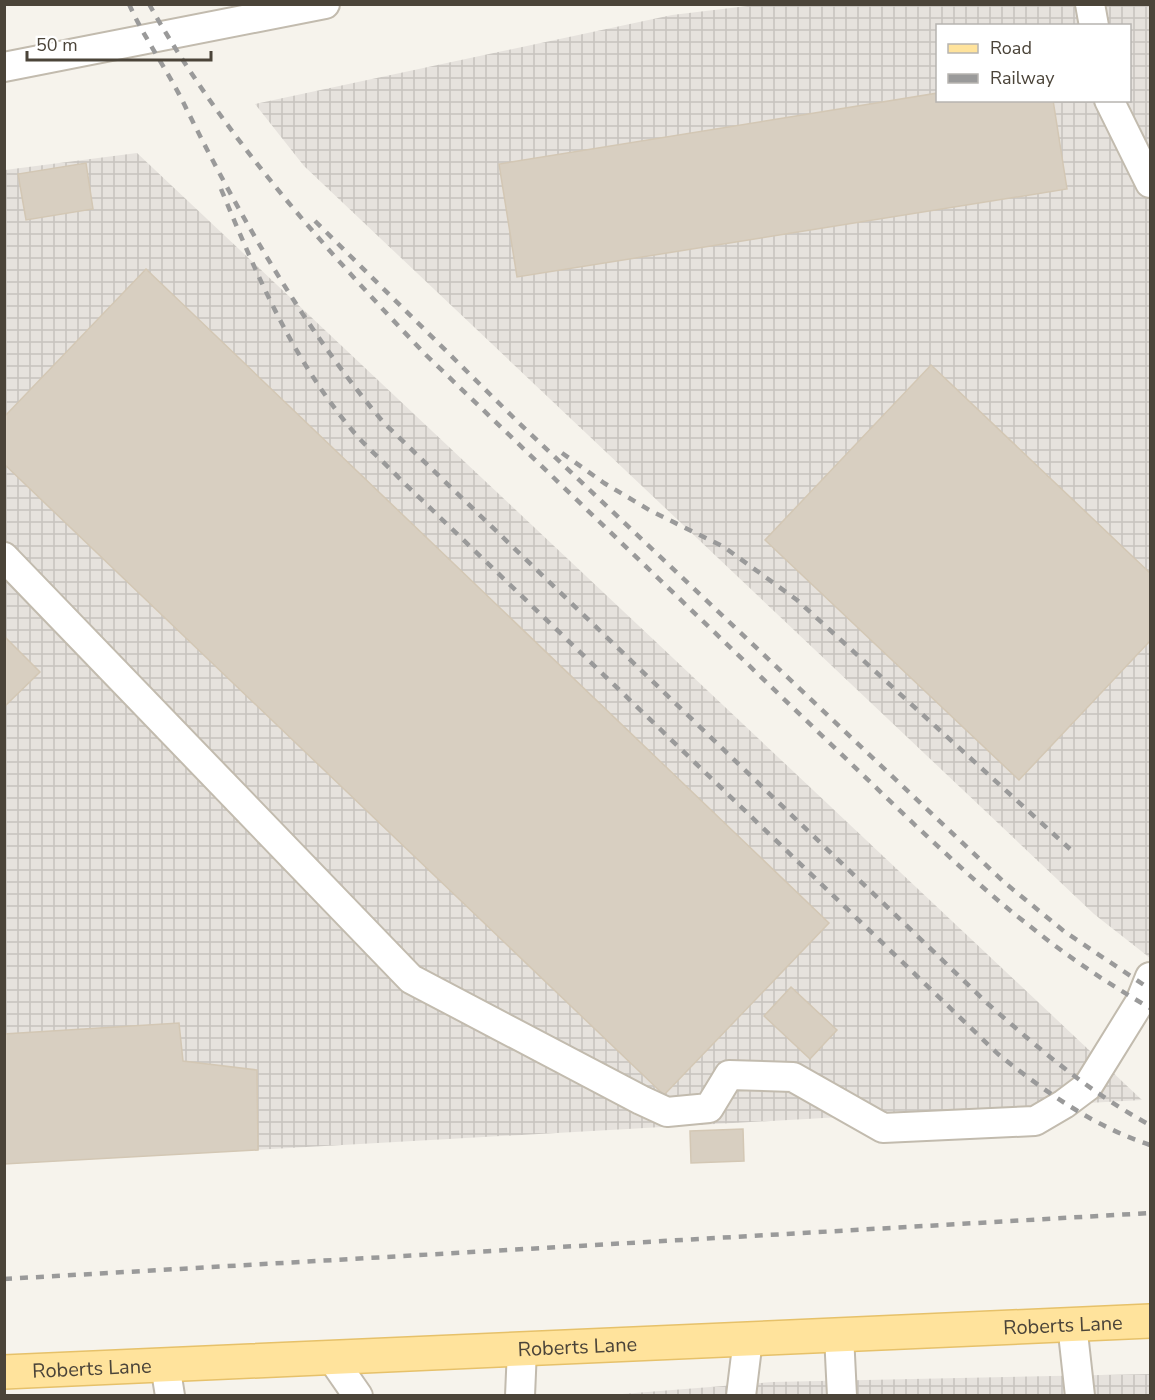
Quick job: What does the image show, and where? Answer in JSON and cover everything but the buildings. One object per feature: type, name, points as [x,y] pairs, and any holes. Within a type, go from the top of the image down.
[{"type":"main road","name":"Roberts Lane","points":[[4,1372],[168,1380],[331,1357],[1150,1320]]},
{"type":"street","points":[[4,67],[325,4]]},
{"type":"street","points":[[1090,4],[1094,24]]},
{"type":"street","points":[[1110,102],[1150,183]]},
{"type":"street","points":[[4,557],[411,979],[667,1112],[709,1108],[729,1075],[794,1077],[883,1128],[1035,1121],[1088,1086],[1140,1002],[1150,977]]},
{"type":"street","points":[[1072,1324],[1080,1395]]},
{"type":"street","points":[[839,1335],[842,1395]]},
{"type":"street","points":[[741,1395],[748,1339]]},
{"type":"street","points":[[520,1395],[522,1349]]},
{"type":"street","points":[[331,1357],[358,1395]]},
{"type":"shaded area","points":[[756,5],[1150,5],[1150,958],[1094,914],[304,166],[255,104],[672,15]]},
{"type":"shaded area","points":[[137,153],[1142,1100],[5,1164],[5,170]]},
{"type":"shaded area","points":[[1150,1374],[1150,1396],[597,1396],[772,1382]]},
{"type":"railway","points":[[129,4],[276,272],[327,350],[384,423],[987,1003],[1045,1053],[1106,1099],[1150,1125]]},
{"type":"railway","points":[[149,4],[209,99],[242,144],[313,231],[426,355],[970,876],[1056,946],[1102,979],[1150,1008]]},
{"type":"railway","points":[[221,189],[262,284],[293,344],[330,402],[363,442],[998,1054],[1033,1081],[1089,1118],[1150,1145]]},
{"type":"railway","points":[[315,221],[521,425],[1005,883],[1065,932],[1150,989]]},
{"type":"railway","points":[[562,453],[604,483],[651,511],[724,547],[797,600],[1070,849]]},
{"type":"railway","points":[[4,1279],[1150,1213]]}]
